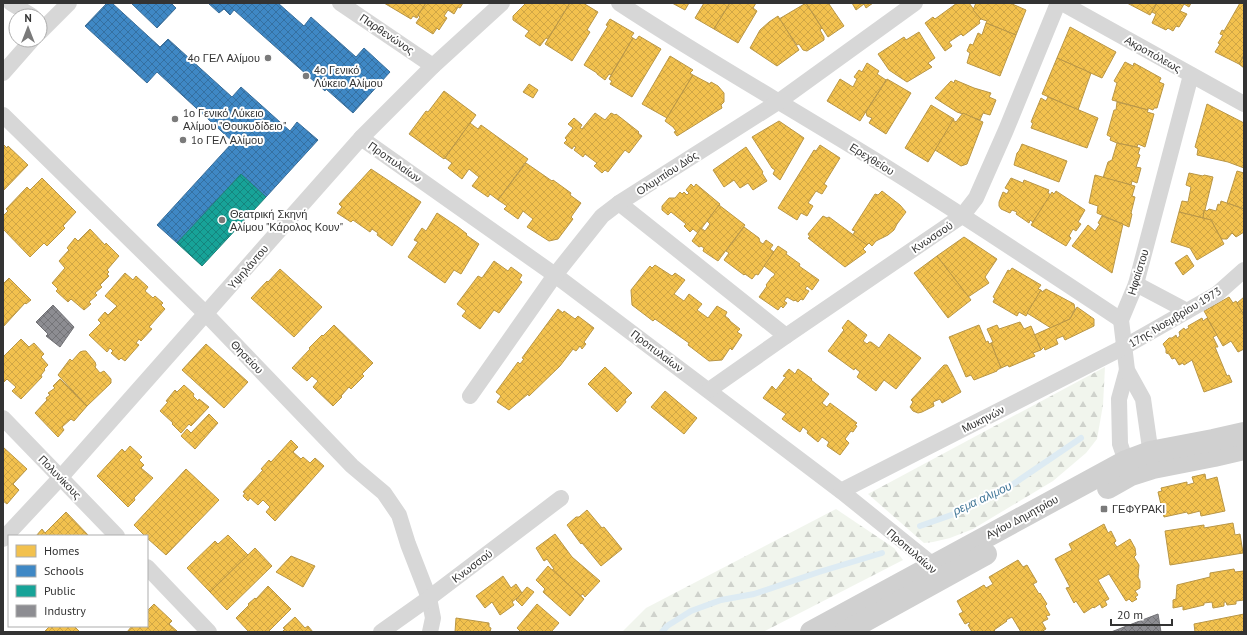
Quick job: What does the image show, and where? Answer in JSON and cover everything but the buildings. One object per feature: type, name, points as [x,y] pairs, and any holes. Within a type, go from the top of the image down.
[{"type":"street","points":[[48,21],[69,3]]},
{"type":"street","name":"Παρθενώνος","points":[[340,3],[433,66]]},
{"type":"street","name":"Υψηλάντου","points":[[3,539],[61,477],[361,138],[433,66],[502,3]]},
{"type":"street","name":"Ερεχθείου","points":[[619,3],[659,29],[870,157],[1121,320]]},
{"type":"street","name":"Ολυμπίου Διός","points":[[470,396],[555,275],[602,216],[619,203],[778,102],[915,3]]},
{"type":"street","name":"Κνωσσού","points":[[709,390],[962,216],[976,198],[1006,130],[1058,3]]},
{"type":"street","name":"Ακροπόλεως","points":[[1062,3],[1244,104]]},
{"type":"street","points":[[3,73],[25,48]]},
{"type":"street","name":"Ηφαίστου","points":[[1151,460],[1143,399],[1127,370],[1121,320],[1136,284],[1191,75]]},
{"type":"street","name":"Θησείου","points":[[3,115],[206,314],[352,466],[384,493],[400,515],[408,544],[429,598],[433,618],[430,632]]},
{"type":"street","name":"Προπυλαίων","points":[[361,138],[555,275],[709,390],[906,542],[937,572]]},
{"type":"street","points":[[619,203],[786,336]]},
{"type":"street","name":"17ης Νοεμβρίου 1973","points":[[1124,347],[1217,294],[1244,270]]},
{"type":"street","points":[[1136,284],[1187,311]]},
{"type":"street","name":"Μυκηνών","points":[[848,496],[1124,347]]},
{"type":"street","points":[[1127,370],[1119,399],[1120,444],[1129,468]]},
{"type":"street","name":"Πολυνίκους","points":[[3,418],[116,535]]},
{"type":"street","name":"Αγίου Δημητρίου","points":[[810,632],[937,572],[1129,468],[1213,440],[1244,433]]},
{"type":"street","name":"Αγίου Δημητρίου","points":[[1151,460],[1214,456],[1244,449]]},
{"type":"street","name":"Κνωσσού","points":[[381,632],[429,598],[561,498]]},
{"type":"street","points":[[148,568],[208,632]]},
{"type":"street","name":"Αγίου Δημητρίου","points":[[845,632],[937,572]]},
{"type":"green space","points":[[1105,367],[1103,405],[1097,439],[1086,453],[1053,481],[973,529],[950,538],[924,543],[868,494]]},
{"type":"green space","points":[[836,509],[894,548],[903,560],[763,632],[622,632],[646,608]]},
{"type":"waterway","name":"ρεμα αλιμου","points":[[920,526],[957,513],[1003,491],[1081,438]]},
{"type":"waterway","points":[[662,632],[667,626],[691,611],[721,600],[754,594],[882,553]]},
{"type":"place","name":"4ο ΓΕΛ Αλίμου","points":[[268,58]]},
{"type":"place","name":"4ο Γενικό Λύκειο Αλίμου","points":[[306,76]]},
{"type":"place","name":"1ο Γενικό Λύκειο Αλίμου \"Θουκυδίδειο\"","points":[[175,119]]},
{"type":"place","name":"1ο ΓΕΛ Αλίμου","points":[[183,140]]},
{"type":"place","name":"Θεατρική Σκηνή Αλίμου \"Κάρολος Κουν\"","points":[[222,220]]},
{"type":"place","name":"ΓΕΦΥΡΑΚΙ","points":[[1104,509]]}]
